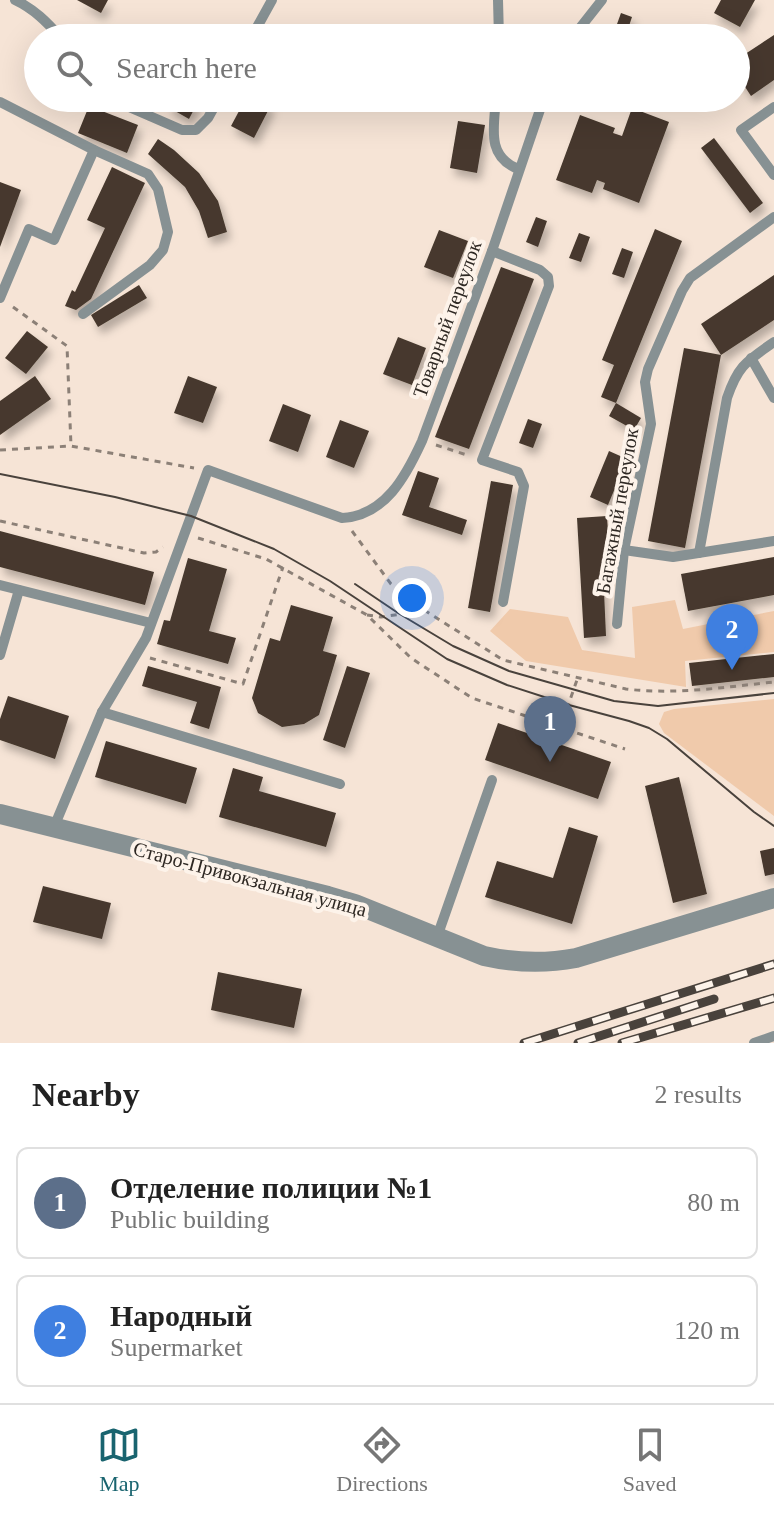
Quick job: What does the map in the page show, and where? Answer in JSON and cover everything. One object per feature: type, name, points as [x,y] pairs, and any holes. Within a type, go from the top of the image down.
[{"type":"street","name":"Старо-Привокзальная улица","points":[[0,814],[328,896],[484,956],[505,961],[551,962],[576,958],[774,898]]},
{"type":"lane","points":[[15,0],[31,8],[49,24]]},
{"type":"lane","points":[[259,24],[272,0]]},
{"type":"lane","points":[[498,0],[499,24]]},
{"type":"lane","points":[[583,24],[602,0]]},
{"type":"lane","points":[[0,102],[148,174],[158,189],[168,232],[163,250],[150,265],[83,314]]},
{"type":"lane","points":[[774,107],[741,130],[774,175]]},
{"type":"lane","points":[[141,112],[182,130],[196,130],[211,112]]},
{"type":"lane","points":[[495,112],[496,151],[501,159],[518,169]]},
{"type":"lane","name":"Товарный переулок","points":[[342,518],[356,517],[373,510],[410,468],[492,251],[539,112]]},
{"type":"lane","points":[[0,298],[29,229],[54,240],[94,150]]},
{"type":"lane","name":"Багажный переулок","points":[[617,624],[624,550],[651,424],[645,382],[648,369],[690,278],[774,217]]},
{"type":"lane","points":[[492,251],[540,270],[548,277],[549,286],[482,460],[518,472],[524,486],[503,602]]},
{"type":"lane","points":[[699,553],[727,398],[735,374],[774,342]]},
{"type":"lane","points":[[751,358],[774,398]]},
{"type":"lane","points":[[54,827],[102,712],[146,638],[208,470],[342,518]]},
{"type":"lane","points":[[624,550],[673,557],[774,541]]},
{"type":"lane","points":[[0,585],[151,623]]},
{"type":"lane","points":[[0,655],[19,590]]},
{"type":"lane","points":[[102,712],[340,784]]},
{"type":"lane","points":[[437,937],[492,780]]},
{"type":"lane","points":[[754,1043],[774,1036]]},
{"type":"path","points":[[0,298],[67,346],[71,446]]},
{"type":"path","points":[[422,441],[482,460]]},
{"type":"path","points":[[0,450],[71,446],[208,470]]},
{"type":"path","points":[[342,518],[391,584],[424,610],[503,660],[626,689],[667,693],[774,682]]},
{"type":"path","points":[[0,521],[144,553],[156,552],[185,534],[266,559],[367,615],[411,658],[472,698],[625,749]]},
{"type":"path","points":[[136,654],[243,684],[283,567]]},
{"type":"path","points":[[367,615],[381,617],[424,610]]},
{"type":"path","points":[[555,743],[578,677]]},
{"type":"shaded area","points":[[675,600],[683,629],[774,611],[774,652],[685,661],[686,687],[526,661],[490,631],[510,609],[568,617],[582,650],[635,658],[632,607]]},
{"type":"shaded area","points":[[774,699],[774,816],[664,733],[659,724],[664,712],[674,709]]},
{"type":"building","points":[[77,0],[108,0],[101,13]]},
{"type":"building","points":[[721,0],[755,0],[742,24],[734,24],[714,13]]},
{"type":"building","points":[[621,13],[632,17],[630,24],[617,24]]},
{"type":"building","points":[[774,35],[774,80],[751,96],[750,94],[750,51]]},
{"type":"building","points":[[87,112],[104,112],[138,125],[127,153],[78,133]]},
{"type":"building","points":[[177,112],[193,112],[189,119]]},
{"type":"building","points":[[238,112],[267,112],[254,138],[231,126]]},
{"type":"building","points":[[631,112],[643,112],[669,122],[639,203],[603,189],[605,183],[597,180],[592,193],[556,180],[580,115],[615,128],[613,133],[622,136]]},
{"type":"building","points":[[458,121],[485,125],[477,173],[450,168]]},
{"type":"building","points":[[714,138],[763,203],[750,213],[701,148]]},
{"type":"building","points":[[158,139],[199,173],[218,201],[227,232],[208,238],[199,211],[185,187],[148,154]]},
{"type":"building","points":[[112,167],[145,183],[91,299],[76,310],[65,306],[72,290],[75,292],[105,228],[87,220]]},
{"type":"building","points":[[0,182],[21,190],[0,247]]},
{"type":"building","points":[[536,217],[547,221],[538,247],[526,242]]},
{"type":"building","points":[[655,229],[682,241],[616,403],[601,397],[614,365],[602,360]]},
{"type":"building","points":[[439,230],[468,241],[453,278],[424,267]]},
{"type":"building","points":[[579,233],[590,237],[581,262],[569,258]]},
{"type":"building","points":[[622,248],[633,252],[624,278],[612,274]]},
{"type":"building","points":[[501,267],[534,279],[469,449],[435,437]]},
{"type":"building","points":[[774,275],[774,320],[721,355],[701,324]]},
{"type":"building","points":[[139,285],[147,298],[98,327],[91,315]]},
{"type":"building","points":[[27,331],[48,347],[26,374],[5,358]]},
{"type":"building","points":[[398,337],[426,348],[412,385],[383,374]]},
{"type":"building","points":[[684,348],[721,355],[685,548],[648,541]]},
{"type":"building","points":[[35,376],[51,399],[0,435],[0,401]]},
{"type":"building","points":[[188,376],[217,387],[203,423],[174,413]]},
{"type":"building","points":[[616,403],[641,418],[634,430],[609,416]]},
{"type":"building","points":[[283,404],[311,415],[298,452],[269,441]]},
{"type":"building","points":[[528,419],[542,424],[533,448],[519,443]]},
{"type":"building","points":[[340,420],[369,431],[354,468],[326,457]]},
{"type":"building","points":[[609,451],[627,459],[608,505],[590,497]]},
{"type":"building","points":[[418,471],[439,478],[429,507],[467,520],[462,535],[402,515]]},
{"type":"building","points":[[491,481],[513,485],[490,612],[468,608]]},
{"type":"building","points":[[607,516],[610,568],[603,569],[606,636],[584,638],[577,518]]},
{"type":"building","points":[[0,531],[154,572],[145,605],[0,567]]},
{"type":"building","points":[[774,557],[774,595],[688,611],[681,574]]},
{"type":"building","points":[[188,558],[227,569],[209,631],[236,638],[228,664],[157,644],[164,620],[170,621]]},
{"type":"building","points":[[291,605],[333,617],[323,651],[337,655],[319,715],[304,724],[282,727],[258,713],[252,698],[270,638],[280,641]]},
{"type":"building","points":[[774,654],[774,677],[692,686],[689,663]]},
{"type":"building","points":[[148,666],[221,687],[209,729],[190,723],[197,702],[142,686]]},
{"type":"building","points":[[347,666],[370,673],[345,748],[323,740]]},
{"type":"building","points":[[8,696],[69,716],[55,759],[0,740],[0,719]]},
{"type":"building","points":[[498,723],[611,762],[598,799],[485,760]]},
{"type":"building","points":[[106,741],[197,768],[186,804],[95,777]]},
{"type":"building","points":[[233,768],[263,777],[259,791],[336,813],[326,847],[219,817]]},
{"type":"building","points":[[679,777],[707,894],[673,903],[645,786]]},
{"type":"building","points":[[569,827],[598,836],[572,924],[485,897],[497,861],[553,878]]},
{"type":"building","points":[[774,848],[774,874],[765,876],[760,851]]},
{"type":"building","points":[[43,886],[111,903],[102,939],[33,922]]},
{"type":"building","points":[[218,972],[302,989],[294,1028],[211,1010]]},
{"type":"tram line","points":[[0,474],[191,516],[274,549],[330,581],[447,659],[507,685],[649,728],[667,739],[774,826]]},
{"type":"tram line","points":[[355,584],[453,646],[509,671],[614,701],[658,706],[774,693]]},
{"type":"railway","points":[[524,1043],[774,964]]},
{"type":"railway","points":[[622,1043],[774,998]]},
{"type":"railway","points":[[578,1043],[714,999]]},
{"type":"place","name":"Народный","points":[[732,670]]},
{"type":"place","name":"Отделение полиции №1","points":[[550,762]]}]
